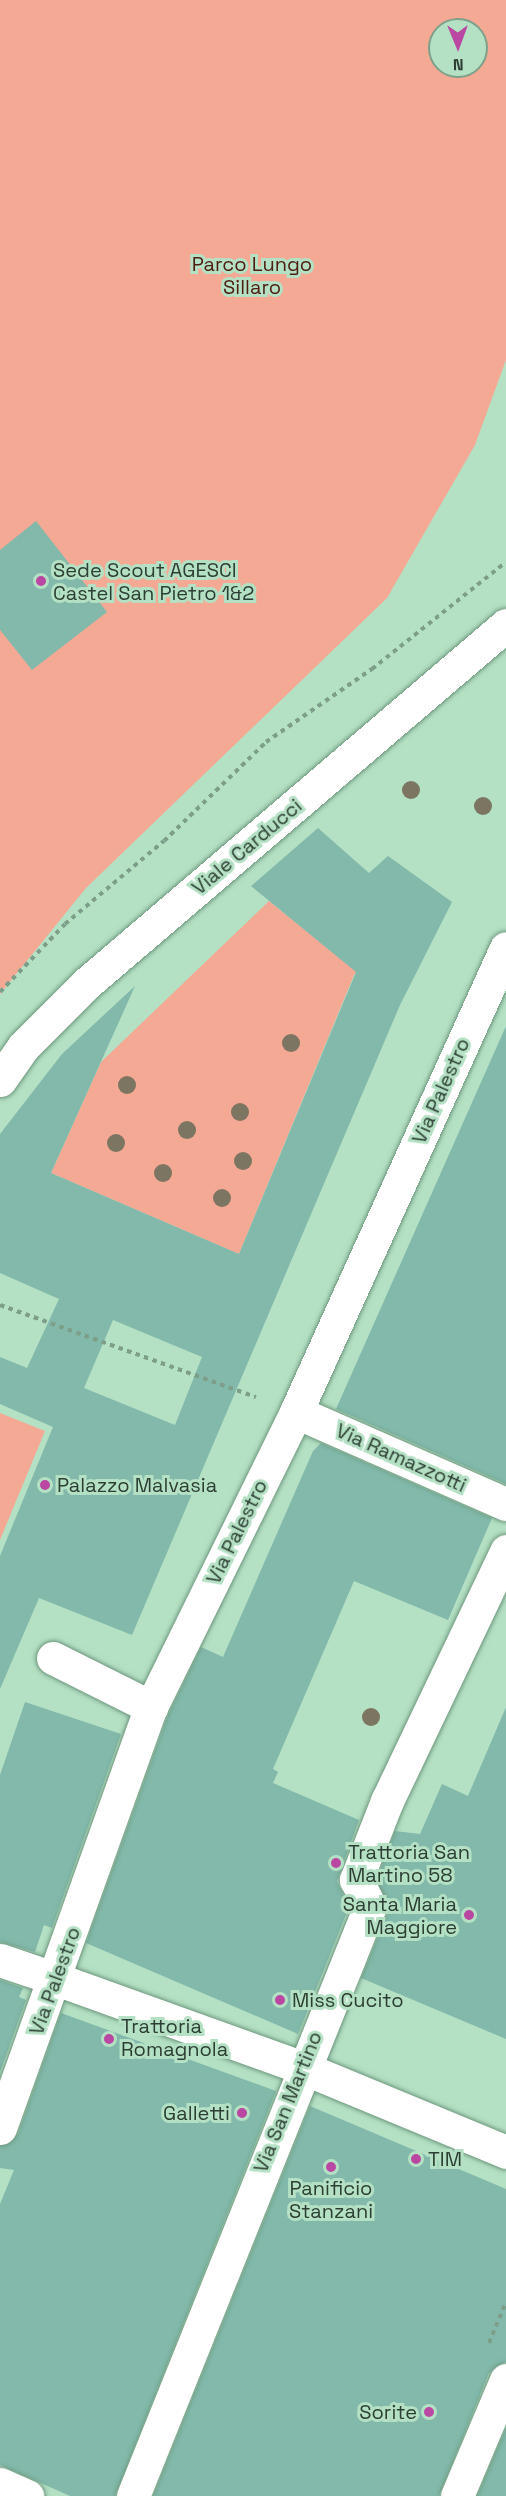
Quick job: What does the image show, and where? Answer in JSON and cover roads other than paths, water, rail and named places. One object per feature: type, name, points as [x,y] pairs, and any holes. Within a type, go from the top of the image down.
[{"type":"street","name":"Viale Carducci","points":[[0,1080],[23,1047],[87,983],[506,625]]},
{"type":"street","name":"Via Palestro","points":[[0,2128],[56,1979],[151,1707],[297,1412],[506,948]]},
{"type":"street","name":"Via Ramazzotti","points":[[297,1412],[506,1504]]},
{"type":"street","name":"Via San Martino","points":[[133,2496],[301,2067],[369,1906],[356,1880],[387,1801],[506,1551]]},
{"type":"street","points":[[53,1658],[151,1707]]},
{"type":"street","points":[[0,1960],[301,2067],[506,2152]]},
{"type":"street","points":[[457,2496],[506,2380]]},
{"type":"street","points":[[0,2484],[27,2496]]},
{"type":"place","name":"Sede Scout AGESCI Castel San Pietro 1&2","points":[[41,581]]},
{"type":"place","name":"Palazzo Malvasia","points":[[45,1485]]},
{"type":"place","name":"Trattoria San Martino 58","points":[[336,1863]]},
{"type":"place","name":"Santa Maria Maggiore","points":[[469,1915]]},
{"type":"place","name":"Miss Cucito","points":[[280,2000]]},
{"type":"place","name":"Trattoria Romagnola","points":[[109,2039]]},
{"type":"place","name":"Galletti","points":[[242,2113]]},
{"type":"place","name":"TIM","points":[[416,2159]]},
{"type":"place","name":"Panificio Stanzani","points":[[331,2167]]},
{"type":"place","name":"Sorite","points":[[429,2412]]},
{"type":"park label","name":"Parco Lungo Sillaro","points":[[252,276]]}]
